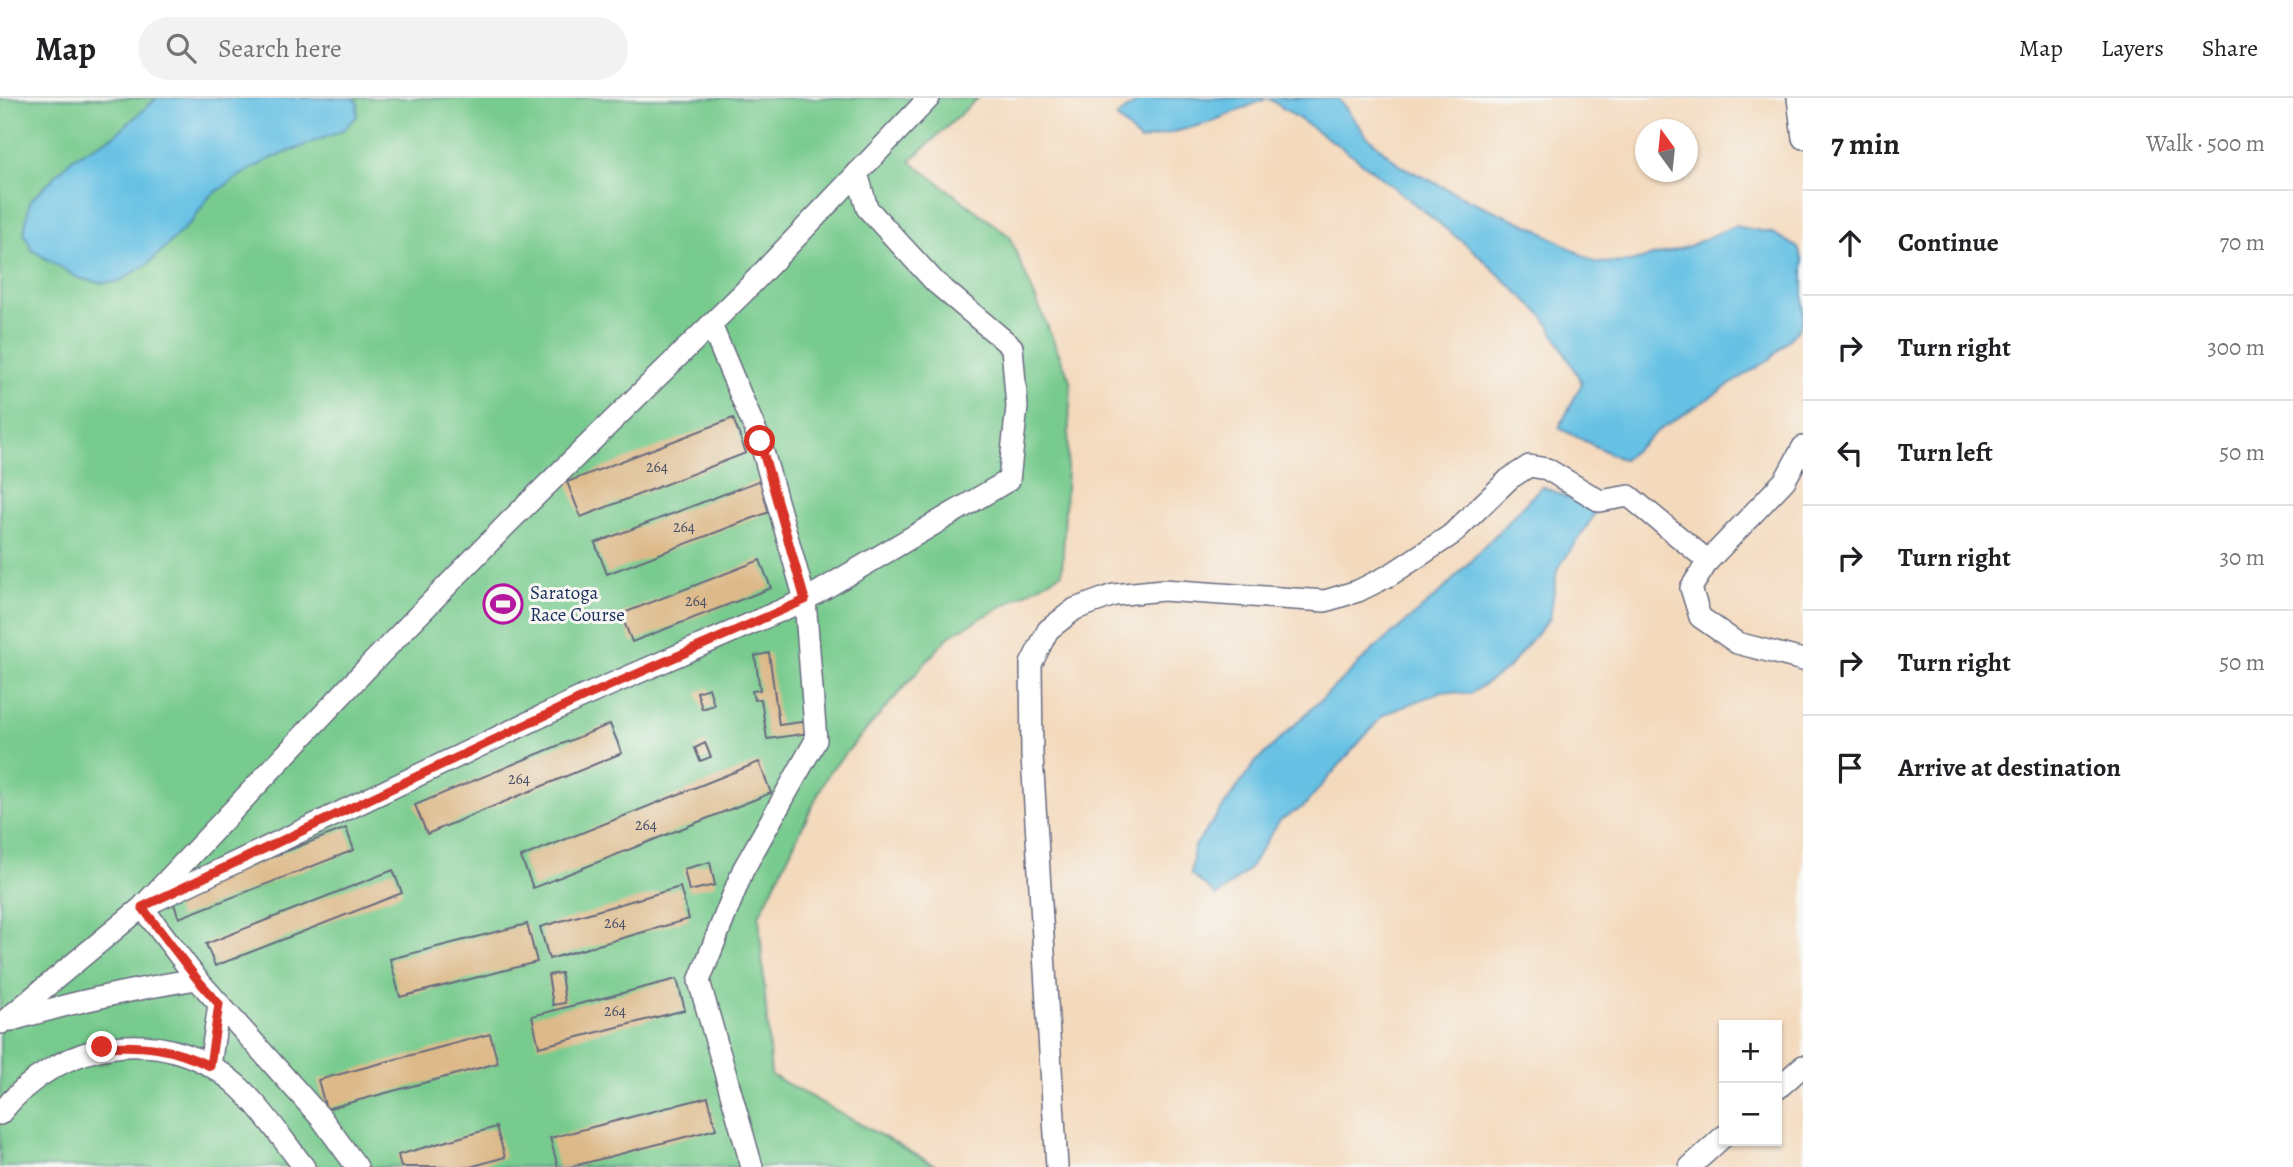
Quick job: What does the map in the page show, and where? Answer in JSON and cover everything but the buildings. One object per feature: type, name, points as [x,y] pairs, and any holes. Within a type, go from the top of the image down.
[{"type":"lane","points":[[1,1024],[142,907],[480,552],[711,324],[929,98]]},
{"type":"lane","points":[[1798,98],[1803,138]]},
{"type":"lane","points":[[142,907],[582,698],[805,600],[1009,480],[1017,407],[1012,347],[935,282],[867,208],[857,173]]},
{"type":"lane","points":[[711,324],[760,441],[805,600],[816,740],[743,870],[699,981],[752,1167]]},
{"type":"lane","points":[[1803,447],[1785,480],[1708,561],[1691,589],[1700,617],[1737,643],[1803,660]]},
{"type":"lane","points":[[1057,1167],[1032,756],[1031,664],[1048,630],[1075,609],[1114,595],[1163,590],[1325,601],[1358,591],[1390,575],[1451,535],[1508,479],[1529,466],[1547,469],[1600,500],[1629,496],[1708,561]]},
{"type":"lane","points":[[142,907],[197,979],[322,1119],[357,1167]]},
{"type":"lane","points":[[1,1024],[73,1003],[197,979]]},
{"type":"lane","points":[[210,1066],[219,1004]]},
{"type":"lane","points":[[0,1114],[28,1084],[59,1063],[102,1047],[135,1045],[164,1049],[189,1056],[210,1066],[239,1086],[260,1109],[303,1167]]},
{"type":"lane","points":[[1782,1085],[1803,1066]]},
{"type":"lane","points":[[1689,1167],[1719,1140]]},
{"type":"green space","name":"Saratoga Race Course","points":[[0,98],[978,98],[910,161],[1009,236],[1071,382],[1062,573],[949,636],[829,772],[759,916],[771,1075],[938,1167],[0,1167]]},
{"type":"water","points":[[157,98],[353,98],[358,104],[357,116],[342,131],[270,159],[209,197],[192,221],[148,264],[118,282],[101,283],[78,278],[32,250],[24,233],[30,201],[73,158],[115,135]]},
{"type":"water","points":[[1143,98],[1268,98],[1208,123],[1140,141],[1116,117]]},
{"type":"water","points":[[1268,98],[1338,98],[1366,135],[1401,166],[1469,200],[1535,228],[1596,263],[1630,262],[1687,247],[1734,226],[1773,233],[1798,248],[1803,261],[1803,319],[1799,329],[1770,359],[1659,430],[1623,460],[1559,428],[1582,383],[1545,318],[1474,251],[1354,156]]},
{"type":"water","points":[[1542,486],[1597,511],[1557,570],[1550,618],[1507,669],[1470,694],[1442,691],[1383,715],[1303,807],[1280,820],[1248,870],[1217,896],[1191,874],[1194,847],[1256,762],[1373,650],[1441,592]]},
{"type":"place","name":"Saratoga Race Course","points":[[503,604]]},
{"type":"route","points":[[102,1047],[135,1045],[164,1049],[189,1056],[210,1066],[219,1004],[142,907],[582,698],[805,600],[760,441]]}]
